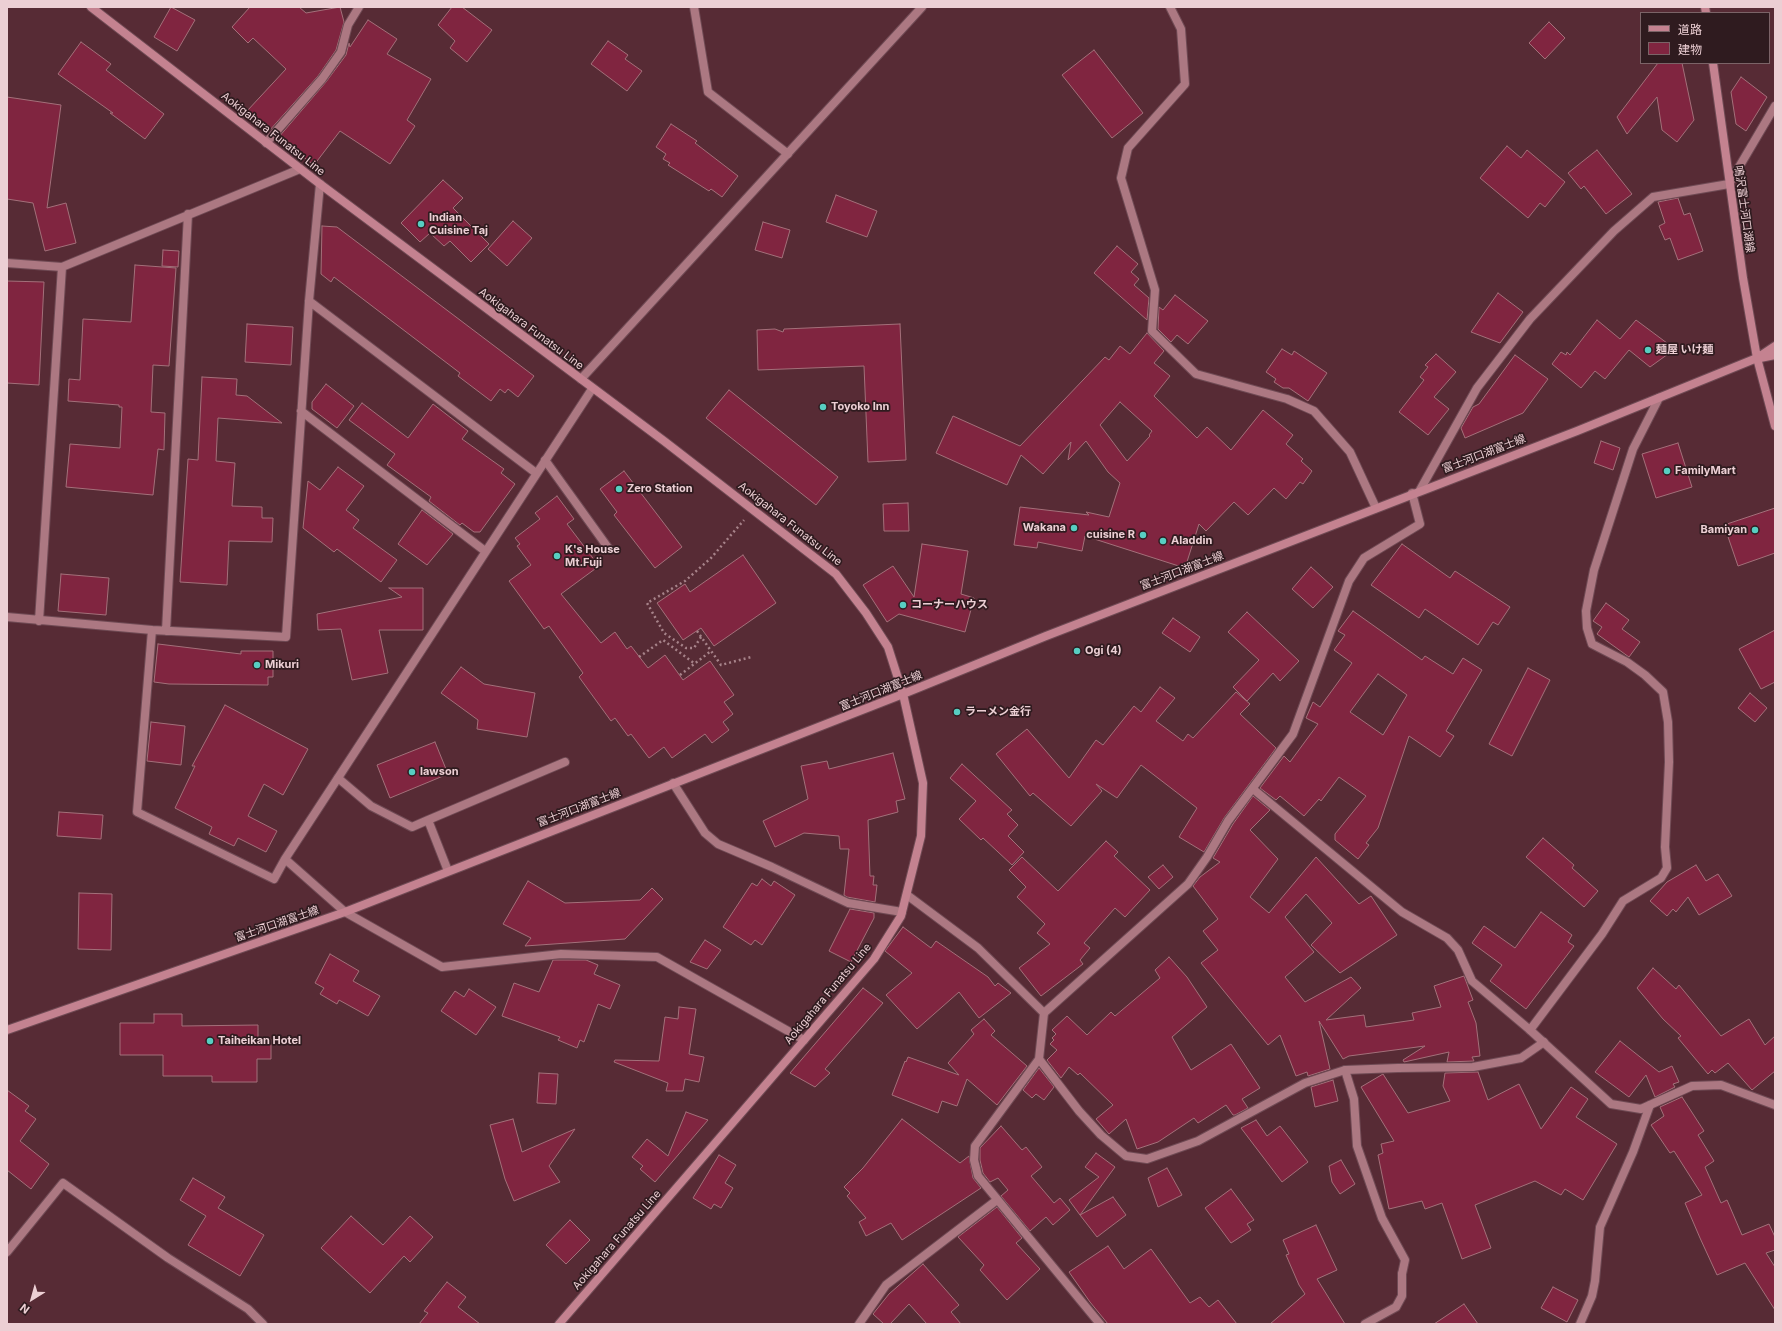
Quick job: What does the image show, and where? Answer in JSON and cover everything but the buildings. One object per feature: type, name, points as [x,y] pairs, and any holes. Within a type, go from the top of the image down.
[{"type":"main road","name":"Aokigahara Funatsu Line","points":[[91,7],[300,169],[581,379],[753,509],[836,574],[866,613],[888,647],[903,694],[923,783],[921,836],[902,912],[874,959],[559,1324]]},
{"type":"main road","name":"鳴沢富士河口湖線","points":[[1713,64],[1743,278],[1757,358],[1775,426]]},
{"type":"main road","name":"富士河口湖富士線","points":[[7,1030],[345,912],[1412,493],[1577,431],[1757,358],[1775,346]]},
{"type":"main road","name":"富士河口湖富士線","points":[[1757,358],[1775,355]]},
{"type":"street","points":[[266,143],[322,79],[341,52],[348,25],[359,7]]},
{"type":"street","points":[[694,7],[708,92],[788,154]]},
{"type":"street","points":[[581,379],[922,7]]},
{"type":"street","points":[[1170,7],[1181,29],[1185,84],[1128,148],[1121,178],[1155,290],[1152,331],[1196,374],[1287,399],[1314,411],[1350,452],[1376,508]]},
{"type":"street","points":[[1420,490],[1477,388],[1530,319],[1614,231],[1653,197],[1729,184],[1775,106]]},
{"type":"street","points":[[7,263],[62,267],[300,169]]},
{"type":"street","points":[[7,618],[166,631],[286,637],[309,301],[320,184]]},
{"type":"street","points":[[166,631],[188,214]]},
{"type":"street","points":[[39,621],[62,267]]},
{"type":"street","points":[[309,301],[536,473]]},
{"type":"street","points":[[152,630],[136,812],[274,879],[285,859],[592,388]]},
{"type":"street","points":[[1530,1030],[1602,934],[1623,901],[1661,878],[1667,868],[1665,847],[1668,722],[1663,692],[1645,675],[1627,662],[1592,644],[1587,628],[1586,611],[1596,564],[1633,449],[1659,398]]},
{"type":"street","points":[[301,411],[485,551]]},
{"type":"street","points":[[545,460],[609,549]]},
{"type":"street","points":[[1100,1324],[978,1176],[974,1160],[975,1146],[1039,1059],[1044,1013],[1188,884],[1207,857],[1228,821],[1293,734],[1349,581],[1364,558],[1420,524],[1412,493]]},
{"type":"street","points":[[338,778],[371,806],[412,827],[565,762]]},
{"type":"street","points":[[673,783],[705,833],[718,844],[772,866],[848,903],[902,912]]},
{"type":"street","points":[[1253,789],[1402,912],[1447,938],[1458,950],[1472,981],[1544,1042],[1611,1104],[1641,1109],[1692,1086],[1721,1085],[1773,1102]]},
{"type":"street","points":[[428,820],[448,871]]},
{"type":"street","points":[[285,859],[345,912],[442,967],[561,954],[657,957],[804,1040]]},
{"type":"street","points":[[907,895],[978,948],[1044,1013]]},
{"type":"street","points":[[1039,1059],[1079,1112],[1101,1135],[1126,1156],[1147,1159],[1198,1141],[1304,1083],[1345,1070],[1473,1067],[1521,1058],[1544,1042]]},
{"type":"street","points":[[1345,1070],[1354,1099],[1357,1146],[1382,1218],[1405,1260],[1402,1274],[1402,1296],[1396,1307],[1365,1324]]},
{"type":"street","points":[[1580,1324],[1592,1296],[1595,1281],[1600,1227],[1633,1152],[1650,1105]]},
{"type":"street","points":[[7,1252],[63,1183],[168,1258],[248,1309],[263,1324]]},
{"type":"street","points":[[859,1324],[886,1285],[997,1200]]},
{"type":"path","points":[[701,637],[694,648],[686,648],[664,633],[647,603],[690,576],[715,553],[753,509]]},
{"type":"path","points":[[697,631],[721,665],[751,657]]},
{"type":"path","points":[[639,657],[663,640],[695,664]]},
{"type":"path","points":[[680,675],[711,652]]},
{"type":"place","name":"Indian Cuisine Taj","points":[[421,224]]},
{"type":"place","name":"麺屋 いけ麺","points":[[1648,350]]},
{"type":"place","name":"Toyoko Inn","points":[[823,407]]},
{"type":"place","name":"FamilyMart","points":[[1667,471]]},
{"type":"place","name":"Zero Station","points":[[619,489]]},
{"type":"place","name":"Wakana","points":[[1074,528]]},
{"type":"place","name":"Bamiyan","points":[[1755,530]]},
{"type":"place","name":"cuisine R","points":[[1143,535]]},
{"type":"place","name":"Aladdin","points":[[1163,541]]},
{"type":"place","name":"K's House Mt.Fuji","points":[[557,556]]},
{"type":"place","name":"コーナーハウス","points":[[903,605]]},
{"type":"place","name":"Ogi (4)","points":[[1077,651]]},
{"type":"place","name":"Mikuri","points":[[257,665]]},
{"type":"place","name":"ラーメン金行","points":[[957,712]]},
{"type":"place","name":"lawson","points":[[412,772]]},
{"type":"place","name":"Taiheikan Hotel","points":[[210,1041]]}]
